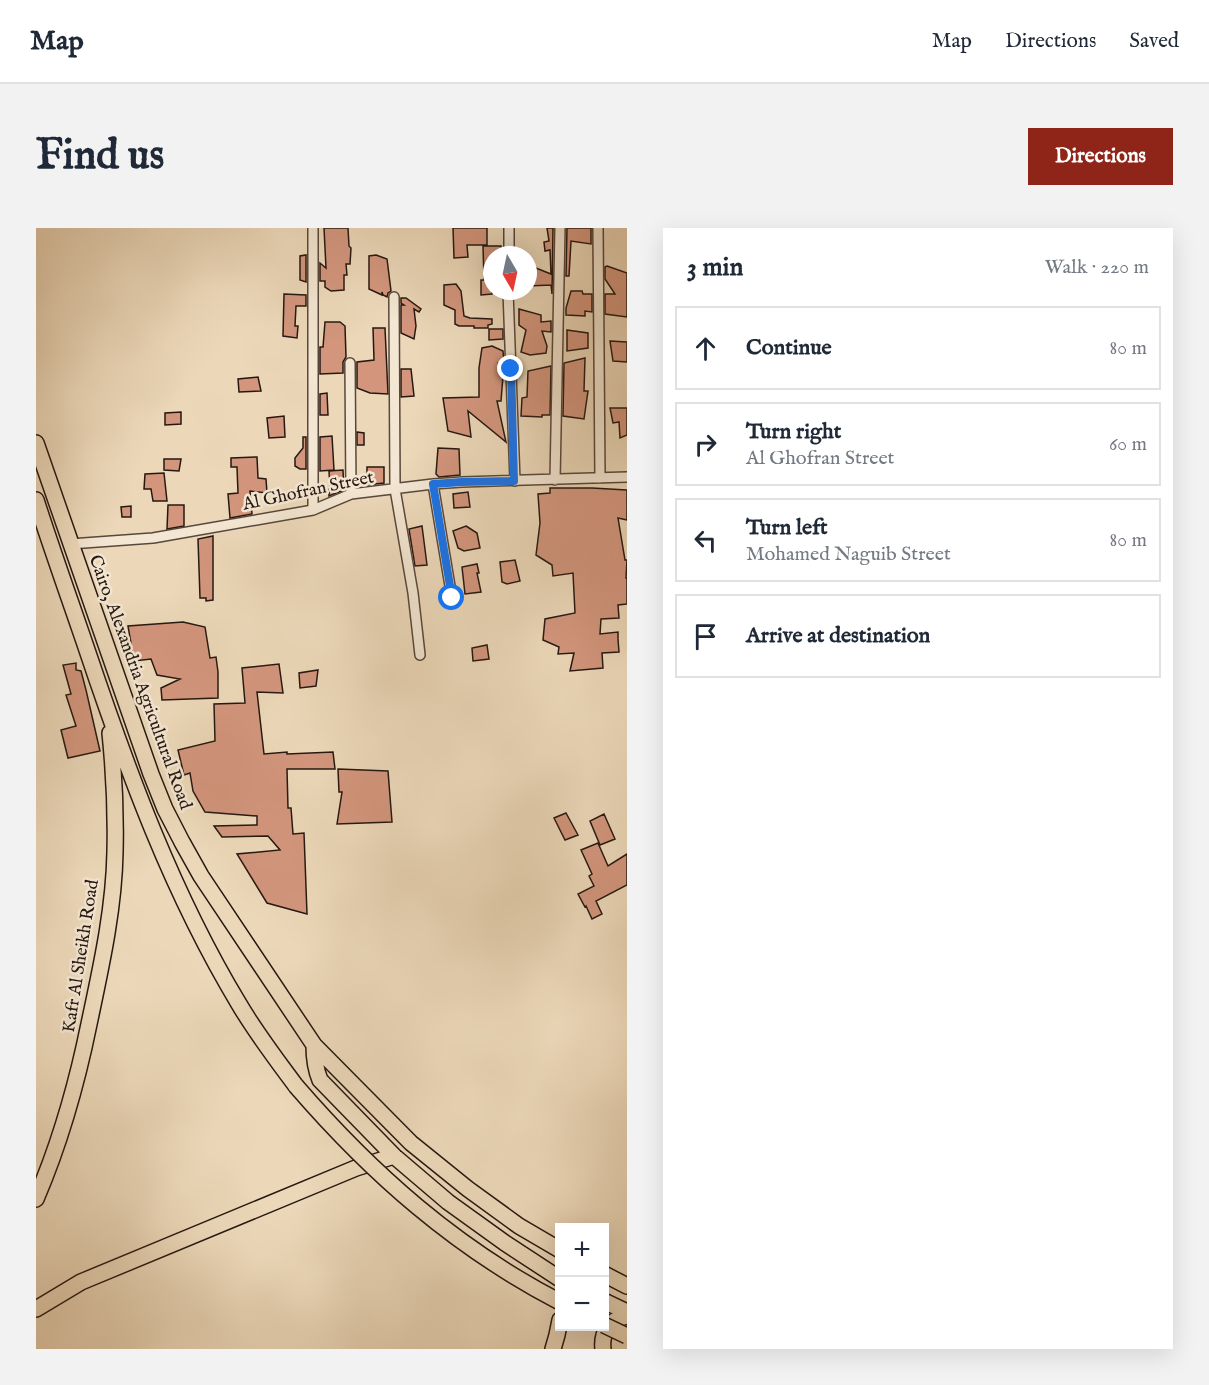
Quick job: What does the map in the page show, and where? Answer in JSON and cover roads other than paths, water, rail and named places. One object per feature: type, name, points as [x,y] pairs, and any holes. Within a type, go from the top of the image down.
[{"type":"highway","name":"Cairo, Alexandria Agricultural Road","points":[[36,443],[151,774],[169,817],[201,876],[314,1045],[411,1143],[519,1226],[555,1247]]},
{"type":"highway","points":[[36,500],[107,712],[152,829],[190,914],[238,1004],[296,1086],[359,1156],[428,1216],[466,1245],[506,1272],[555,1299]]},
{"type":"highway","name":"Kafr Al Sheikh Road","points":[[36,1199],[62,1128],[81,1061],[109,923],[115,841],[115,782],[107,712]]},
{"type":"highway","points":[[314,1045],[316,1069],[320,1080],[394,1156],[448,1202],[555,1279]]},
{"type":"highway","points":[[36,1309],[81,1282],[356,1167],[394,1156]]},
{"type":"highway","points":[[609,1277],[627,1286]]},
{"type":"highway","points":[[609,1304],[627,1314]]},
{"type":"highway","points":[[603,1349],[603,1338],[609,1325],[627,1314]]},
{"type":"highway","points":[[609,1327],[627,1336]]},
{"type":"highway","points":[[552,1349],[558,1331]]},
{"type":"street","points":[[313,228],[313,510]]},
{"type":"street","points":[[508,246],[509,228]]},
{"type":"street","points":[[555,480],[560,228]]},
{"type":"street","points":[[598,228],[600,478]]},
{"type":"street","points":[[394,297],[395,489],[413,593],[420,655]]},
{"type":"street","points":[[508,300],[514,481]]},
{"type":"street","points":[[350,363],[351,494]]},
{"type":"street","name":"Al Ghofran Street","points":[[70,544],[153,538],[313,510],[351,494],[433,484],[627,477]]},
{"type":"street","points":[[433,484],[452,598]]}]
